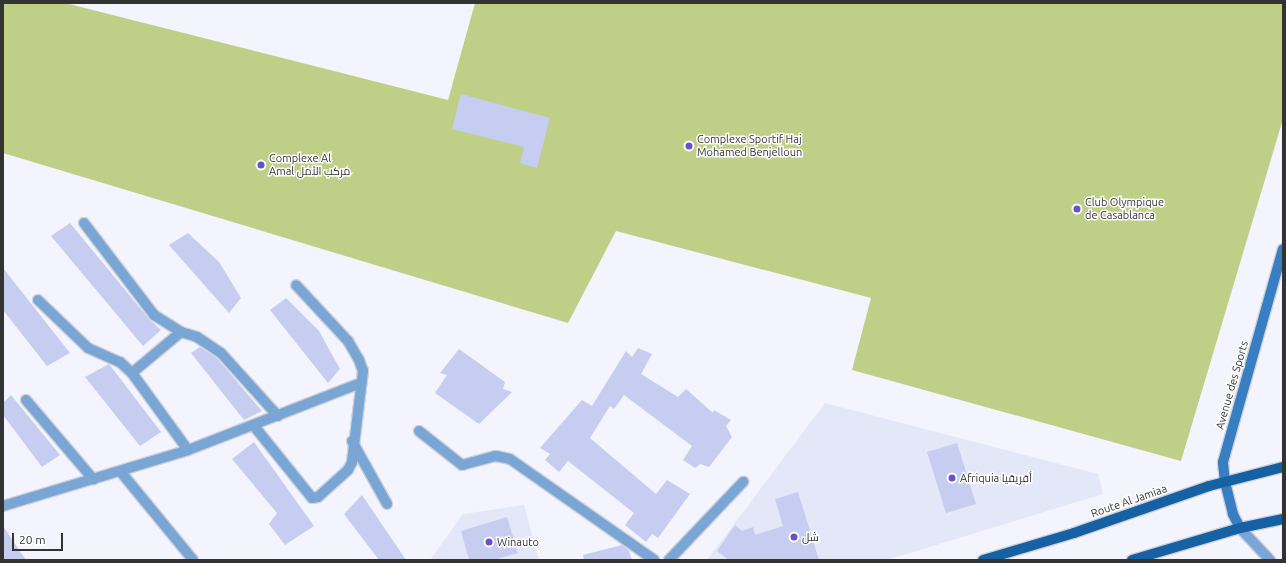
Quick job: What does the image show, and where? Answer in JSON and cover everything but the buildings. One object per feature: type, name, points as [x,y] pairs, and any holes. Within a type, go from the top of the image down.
[{"type":"main road","name":"Route Al Jamiaa","points":[[983,560],[1225,482],[1283,467]]},
{"type":"main road","points":[[1132,560],[1240,528],[1283,519]]},
{"type":"street","points":[[84,223],[154,315],[181,332],[197,338],[221,354],[278,416]]},
{"type":"street","name":"Avenue des Sports","points":[[1240,528],[1233,514],[1223,474],[1226,452],[1283,249]]},
{"type":"street","points":[[254,426],[312,498],[318,497],[348,470],[352,462],[352,441],[363,372],[359,360],[348,342],[296,285]]},
{"type":"street","points":[[38,300],[88,348],[120,362],[132,373],[188,450]]},
{"type":"street","points":[[132,373],[181,332]]},
{"type":"street","points":[[3,506],[188,450],[254,426],[361,383]]},
{"type":"street","points":[[26,400],[93,479]]},
{"type":"street","points":[[419,431],[462,465],[496,456],[510,459],[654,560]]},
{"type":"street","points":[[352,441],[388,504]]},
{"type":"street","points":[[120,471],[193,560]]},
{"type":"street","points":[[670,560],[743,482]]},
{"type":"street","points":[[1240,528],[1270,560]]},
{"type":"shaded area","points":[[825,403],[1098,474],[1103,494],[887,560],[707,560]]},
{"type":"shaded area","points":[[524,505],[539,560],[430,560],[463,514]]},
{"type":"green space","points":[[3,3],[65,3],[448,100],[475,3],[1283,3],[1283,119],[1181,461],[852,370],[871,298],[616,231],[568,323],[3,153]]},
{"type":"place","name":"Complexe Sportif Haj Mohamed Benjelloun","points":[[689,146]]},
{"type":"place","name":"Complexe Al Amal مركب الأمل","points":[[261,165]]},
{"type":"place","name":"Club Olympique de Casablanca","points":[[1077,209]]},
{"type":"place","name":"Afriquia أفريقيا","points":[[952,478]]},
{"type":"place","name":"شل","points":[[794,537]]},
{"type":"place","name":"Winauto","points":[[489,542]]}]
